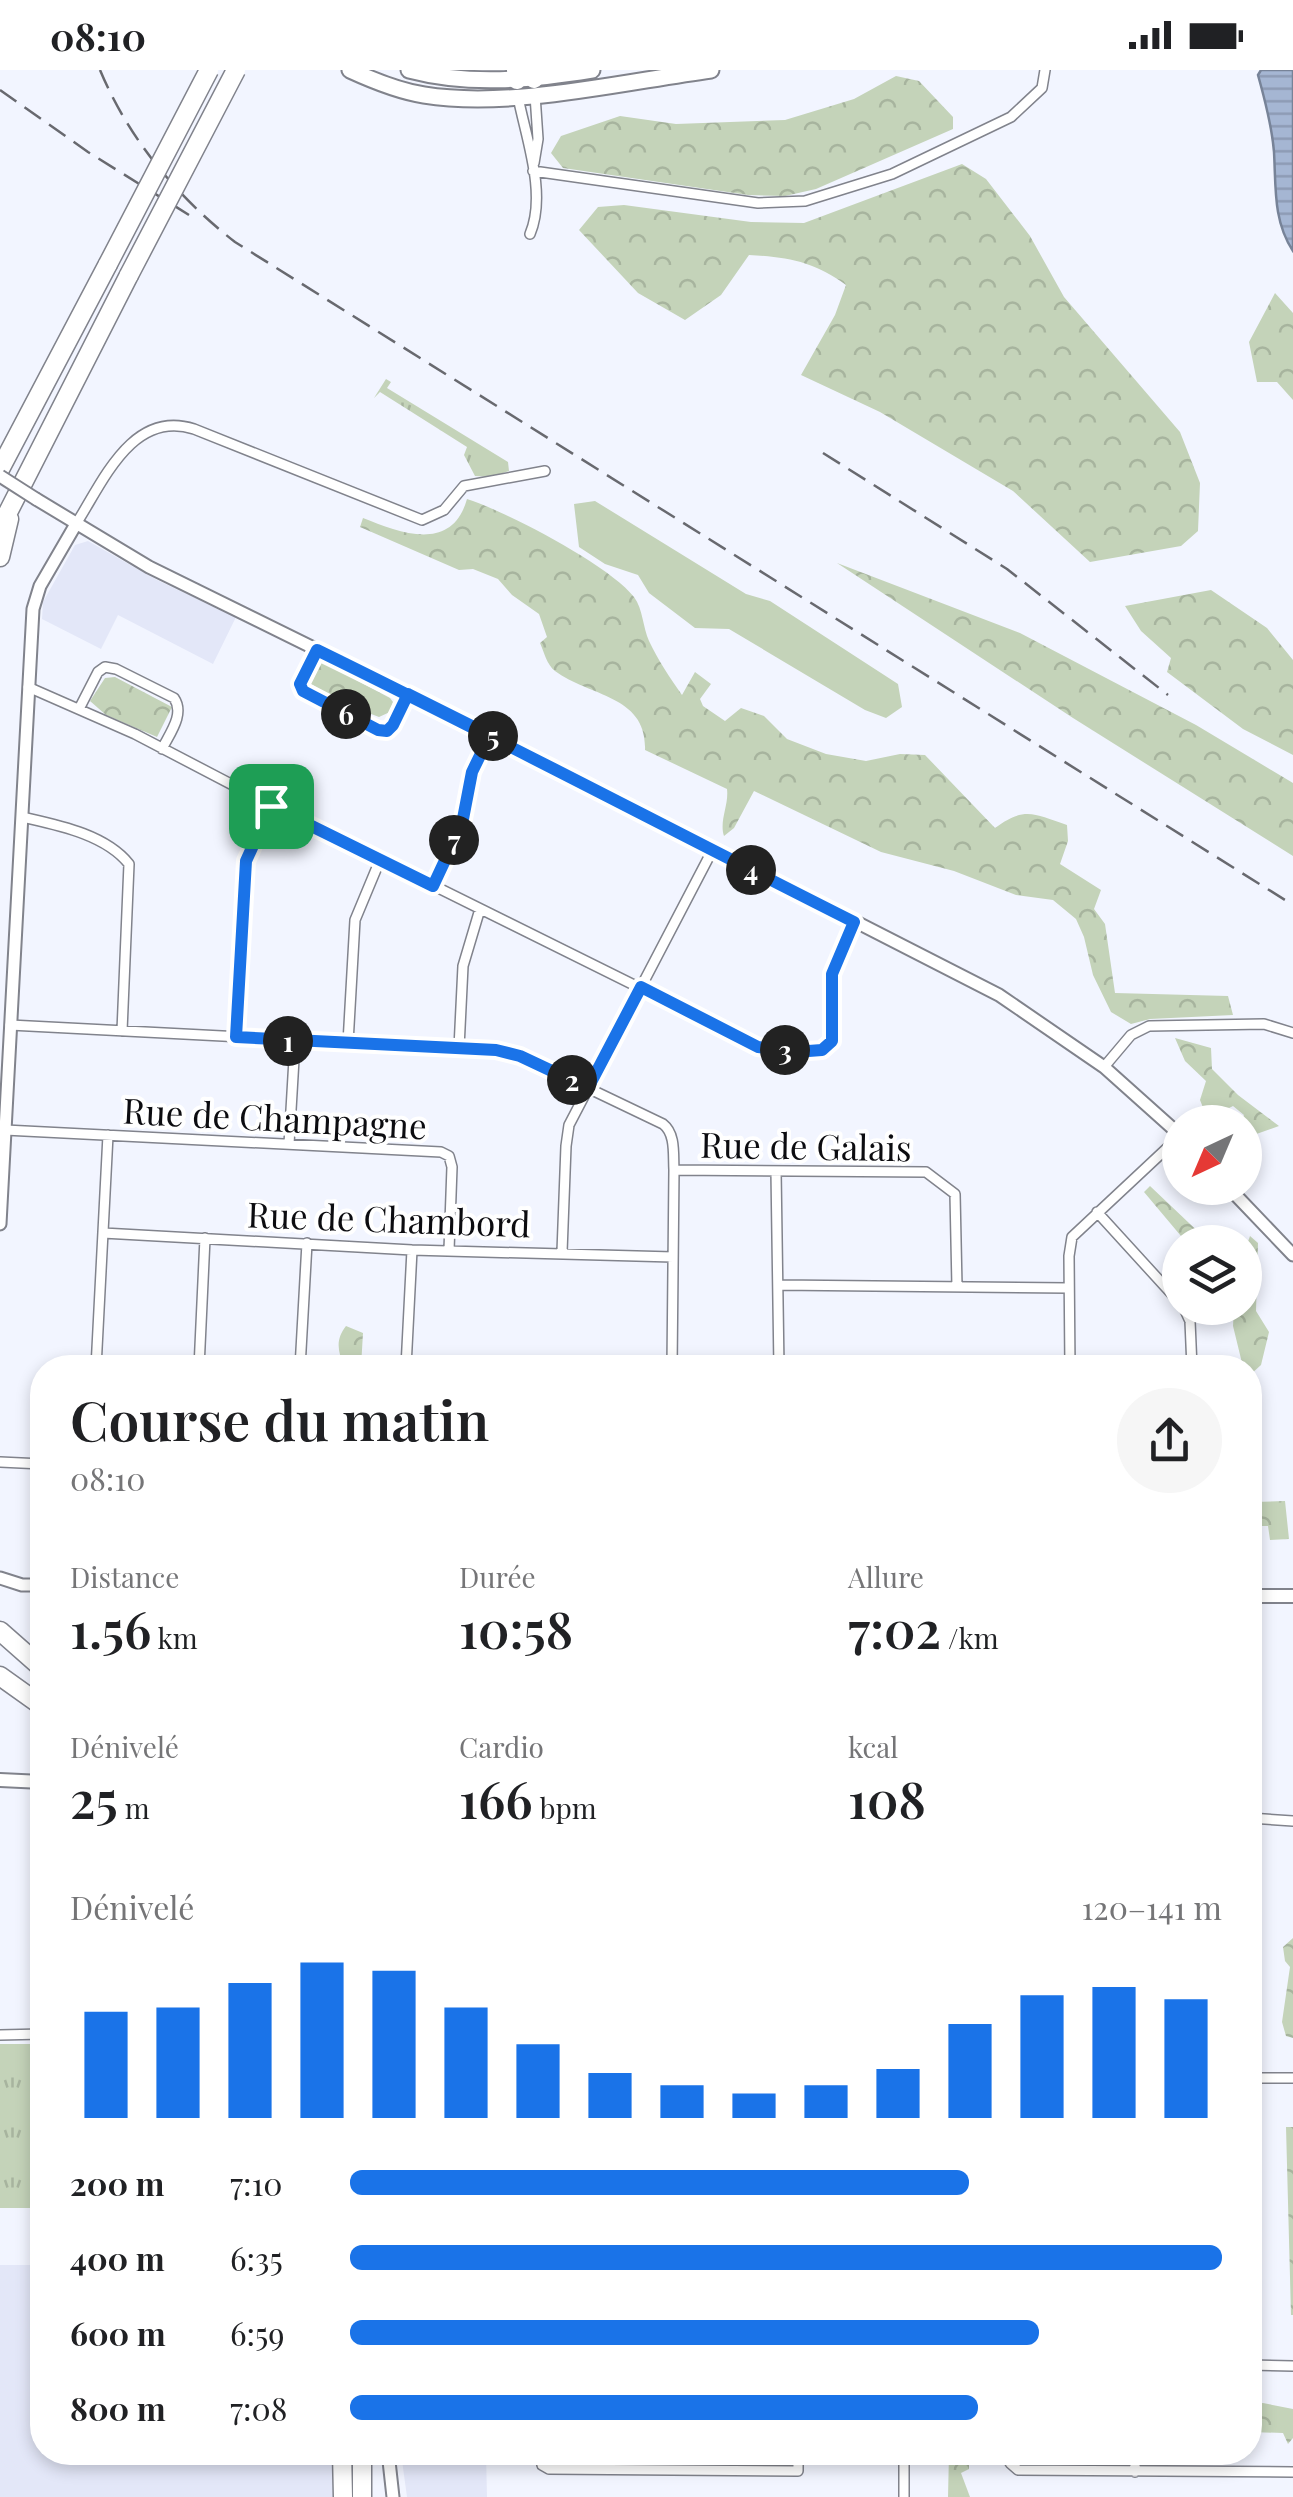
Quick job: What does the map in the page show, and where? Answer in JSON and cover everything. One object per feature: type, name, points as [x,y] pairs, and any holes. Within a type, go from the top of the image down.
[{"type":"highway","points":[[0,472],[210,70]]},
{"type":"highway","points":[[0,528],[236,70]]},
{"type":"highway","points":[[0,557],[12,504]]},
{"type":"highway","points":[[0,1618],[24,1652]]},
{"type":"highway","points":[[0,1631],[30,1657]]},
{"type":"highway","points":[[5,1677],[30,1697]]},
{"type":"highway","points":[[342,2465],[343,2497]]},
{"type":"highway","points":[[362,2465],[362,2497]]},
{"type":"main road","points":[[350,70],[400,90],[449,98],[592,70]]},
{"type":"main road","points":[[409,70],[471,80],[526,82],[711,70]]},
{"type":"main road","points":[[1262,1596],[1293,1596]]},
{"type":"main road","points":[[0,1780],[30,1781]]},
{"type":"street","points":[[533,170],[758,203],[805,201],[892,174],[1010,117],[1042,88],[1045,70]]},
{"type":"street","points":[[526,82],[537,218],[530,234]]},
{"type":"street","points":[[526,82],[538,139],[533,170]]},
{"type":"street","points":[[0,1224],[35,599],[121,454],[148,430],[163,425],[194,429],[422,520],[444,510],[464,486],[545,472]]},
{"type":"street","points":[[0,472],[36,500],[149,567],[490,735],[999,996],[1104,1067],[1162,1120]]},
{"type":"street","points":[[317,650],[300,684],[303,691],[378,730],[387,731],[393,725],[408,694]]},
{"type":"street","points":[[79,709],[98,672],[106,667],[116,669],[174,698],[180,706],[162,749]]},
{"type":"street","points":[[28,688],[162,749],[758,1047],[795,1052],[822,1050],[832,1041],[832,974],[854,922]]},
{"type":"street","points":[[433,886],[462,824],[472,772],[490,735]]},
{"type":"street","points":[[236,1037],[246,861],[271,806]]},
{"type":"street","points":[[22,817],[87,836],[122,854],[129,864],[122,1031]]},
{"type":"street","points":[[562,1252],[567,1135],[712,850]]},
{"type":"street","points":[[348,1044],[356,920],[380,860]]},
{"type":"street","points":[[458,1048],[463,966],[480,910]]},
{"type":"street","points":[[1104,1067],[1131,1036],[1149,1026],[1264,1024],[1293,1033]]},
{"type":"street","name":"Rue de Galais","points":[[10,1026],[496,1050],[520,1056],[669,1129],[674,1170],[926,1172],[955,1194],[957,1288]]},
{"type":"street","points":[[290,1144],[295,1042]]},
{"type":"street","name":"Rue de Champagne","points":[[5,1130],[441,1152],[449,1156],[452,1167],[449,1250]]},
{"type":"street","points":[[97,1355],[108,1135]]},
{"type":"street","points":[[1070,1355],[1068,1288],[1072,1238],[1162,1152]]},
{"type":"street","points":[[672,1355],[674,1170]]},
{"type":"street","points":[[776,1171],[779,1355]]},
{"type":"street","points":[[1245,1205],[1293,1255]]},
{"type":"street","points":[[1097,1212],[1162,1283]]},
{"type":"street","name":"Rue de Chambord","points":[[103,1233],[412,1250],[673,1257]]},
{"type":"street","points":[[200,1355],[206,1238]]},
{"type":"street","points":[[301,1355],[307,1243]]},
{"type":"street","points":[[406,1355],[412,1250]]},
{"type":"street","points":[[778,1285],[1068,1288]]},
{"type":"street","points":[[1190,1325],[1191,1355]]},
{"type":"street","points":[[0,1462],[30,1463]]},
{"type":"street","points":[[0,1578],[30,1585]]},
{"type":"street","points":[[1262,1819],[1293,1821]]},
{"type":"street","points":[[0,2034],[30,2034]]},
{"type":"street","points":[[1262,2078],[1293,2078]]},
{"type":"street","points":[[1262,2365],[1293,2366]]},
{"type":"street","points":[[390,2465],[394,2497]]},
{"type":"street","points":[[543,2465],[549,2469],[798,2471],[798,2465]]},
{"type":"street","points":[[904,2465],[904,2497]]},
{"type":"street","points":[[1012,2465],[1135,2472],[1293,2472]]},
{"type":"street","points":[[1135,2465],[1135,2472]]},
{"type":"shaded area","points":[[88,541],[157,580],[236,617],[213,664],[118,615],[101,649],[42,619],[43,602],[75,545]]},
{"type":"shaded area","points":[[0,2265],[30,2265],[30,2465],[342,2465],[343,2497],[0,2497]]},
{"type":"shaded area","points":[[403,2465],[486,2465],[487,2497],[407,2497]]},
{"type":"green space","points":[[896,76],[919,81],[953,117],[953,129],[816,189],[785,196],[748,195],[563,168],[551,153],[561,136],[620,116],[676,124],[785,120],[854,99]]},
{"type":"green space","points":[[962,164],[986,179],[1030,236],[1064,297],[1180,432],[1200,483],[1198,531],[1181,546],[1090,562],[1013,491],[880,412],[801,375],[835,315],[846,285],[823,271],[789,259],[749,255],[721,295],[685,320],[638,293],[579,230],[598,207],[624,205],[751,222],[804,223]]},
{"type":"green space","points":[[1275,293],[1293,313],[1293,400],[1277,382],[1257,382],[1249,342]]},
{"type":"green space","points":[[386,379],[391,382],[387,388],[508,462],[509,471],[491,477],[475,476],[464,455],[467,447],[380,392],[374,398]]},
{"type":"green space","points":[[467,499],[556,541],[621,584],[637,602],[649,641],[682,695],[695,672],[711,684],[700,699],[703,706],[725,721],[741,708],[764,716],[787,739],[826,754],[866,761],[900,754],[925,755],[995,828],[1022,814],[1067,825],[1068,841],[1060,864],[1101,890],[1094,909],[1105,924],[1115,993],[1228,996],[1233,1015],[1150,1019],[1131,1024],[1111,1012],[1093,975],[1076,919],[1053,900],[1016,895],[954,871],[881,852],[754,791],[734,828],[724,836],[727,789],[645,750],[637,718],[627,708],[555,671],[540,643],[547,637],[539,614],[512,595],[498,579],[473,569],[459,570],[360,527],[363,518],[408,533],[437,533],[460,516]]},
{"type":"green space","points":[[595,501],[746,594],[770,601],[898,684],[902,707],[886,718],[865,710],[729,629],[695,628],[649,593],[638,575],[605,564],[579,547],[574,504]]},
{"type":"green space","points":[[837,563],[1020,633],[1196,725],[1293,783],[1293,856],[1073,718]]},
{"type":"green space","points":[[1211,590],[1267,628],[1293,660],[1293,755],[1243,729],[1167,672],[1171,658],[1141,631],[1125,606]]},
{"type":"green space","points":[[319,660],[390,698],[390,712],[379,717],[345,704],[309,683]]},
{"type":"green space","points":[[115,677],[172,707],[157,737],[106,715],[90,701],[105,678]]},
{"type":"green space","points":[[1175,1038],[1211,1048],[1212,1069],[1251,1105],[1202,1105],[1206,1081],[1185,1061]]},
{"type":"green space","points":[[1262,1113],[1279,1126],[1262,1132]]},
{"type":"green space","points":[[1150,1186],[1162,1197],[1162,1205],[1170,1205],[1191,1225],[1172,1225],[1144,1192]]},
{"type":"green space","points":[[1262,1321],[1269,1332],[1262,1361],[1262,1355],[1240,1355],[1233,1326],[1262,1325]]},
{"type":"green space","points":[[346,1326],[363,1333],[362,1355],[340,1355],[340,1336]]},
{"type":"green space","points":[[1285,1501],[1289,1539],[1270,1540],[1268,1526],[1262,1526],[1262,1502]]},
{"type":"green space","points":[[1293,1938],[1293,2038],[1286,2036],[1282,2022],[1290,1967],[1283,1947]]},
{"type":"green space","points":[[0,2044],[30,2044],[30,2208],[0,2208]]},
{"type":"green space","points":[[1286,2127],[1293,2127],[1293,2315],[1291,2315]]},
{"type":"green space","points":[[1262,2403],[1293,2409],[1293,2438],[1288,2444],[1283,2433],[1262,2432]]},
{"type":"green space","points":[[949,2465],[969,2465],[961,2473],[970,2497],[948,2497]]},
{"type":"water","points":[[1261,70],[1293,70],[1293,251],[1279,216],[1272,133],[1258,75]]},
{"type":"railway","points":[[100,70],[125,120],[156,165],[235,242],[1293,905]]},
{"type":"railway","points":[[0,90],[88,152],[189,215]]},
{"type":"railway","points":[[823,453],[1007,569],[1168,695]]},
{"type":"route","points":[[271,806],[246,861],[236,1037],[496,1050],[520,1056],[588,1088],[641,987],[758,1047],[795,1052],[822,1050],[832,1041],[832,974],[854,922],[490,735],[408,694],[317,650],[303,675],[303,691],[378,730],[387,731],[393,725],[408,694],[490,735],[472,772],[462,824],[433,886],[271,806]]}]
